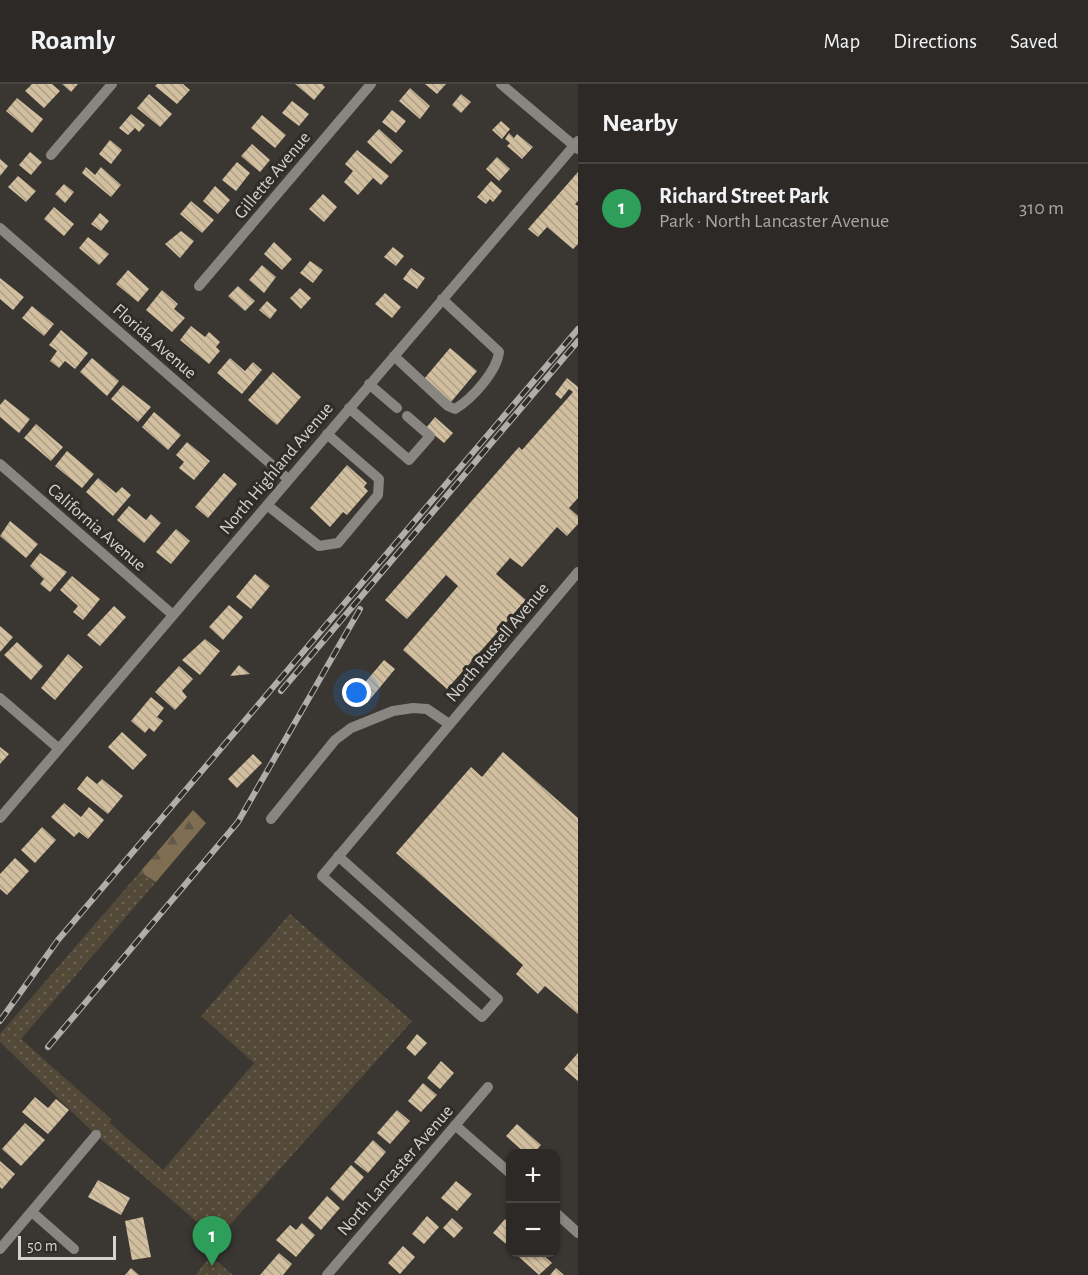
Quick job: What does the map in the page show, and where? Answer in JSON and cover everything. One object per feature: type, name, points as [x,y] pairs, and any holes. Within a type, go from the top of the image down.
[{"type":"street","points":[[51,155],[112,84]]},
{"type":"street","name":"Gillette Avenue","points":[[199,286],[371,84]]},
{"type":"street","points":[[501,84],[577,145]]},
{"type":"street","name":"North Highland Avenue","points":[[0,818],[442,298],[577,145]]},
{"type":"street","name":"Florida Avenue","points":[[0,228],[288,479]]},
{"type":"street","points":[[394,356],[448,406],[455,409],[464,404],[498,363],[499,352],[495,345],[442,298]]},
{"type":"street","points":[[369,384],[397,408]]},
{"type":"street","points":[[349,408],[409,460],[430,436],[407,416]]},
{"type":"street","points":[[267,505],[319,546],[338,543],[381,489],[379,479],[327,434]]},
{"type":"street","name":"California Avenue","points":[[0,464],[173,615]]},
{"type":"street","name":"North Russell Avenue","points":[[338,856],[498,999],[482,1017],[322,876],[338,856],[449,724],[578,572]]},
{"type":"street","points":[[0,698],[58,748]]},
{"type":"street","points":[[271,819],[335,740],[351,728],[393,711],[413,708],[427,709],[449,724]]},
{"type":"street","name":"North Lancaster Avenue","points":[[327,1275],[488,1087]]},
{"type":"street","points":[[455,1125],[506,1170]]},
{"type":"street","points":[[0,1250],[96,1135]]},
{"type":"street","points":[[32,1212],[75,1248]]},
{"type":"street","points":[[560,1217],[578,1233]]},
{"type":"shaded area","points":[[140,872],[156,882],[21,1039],[111,1119],[110,1123],[163,1170],[254,1063],[201,1016],[290,914],[412,1021],[217,1239],[96,1135],[0,1042],[0,1034]]},
{"type":"shaded area","points":[[210,1256],[233,1275],[196,1275]]},
{"type":"green space","points":[[193,810],[206,823],[156,882],[140,872]]},
{"type":"building","points":[[32,84],[52,84],[60,91],[44,108],[25,91]]},
{"type":"building","points":[[62,84],[78,84],[71,92]]},
{"type":"building","points":[[157,84],[183,84],[190,90],[177,104],[155,86]]},
{"type":"building","points":[[295,84],[322,84],[325,87],[314,100]]},
{"type":"building","points":[[425,84],[446,84],[437,94]]},
{"type":"building","points":[[410,88],[430,106],[420,119],[399,101]]},
{"type":"building","points":[[149,94],[172,114],[160,127],[137,108]]},
{"type":"building","points":[[461,94],[471,102],[461,113],[452,105]]},
{"type":"building","points":[[17,98],[43,119],[32,133],[6,111]]},
{"type":"building","points":[[292,101],[309,114],[299,126],[282,113]]},
{"type":"building","points":[[392,110],[406,121],[396,133],[382,122]]},
{"type":"building","points":[[131,114],[145,125],[139,132],[135,128],[128,135],[119,128]]},
{"type":"building","points":[[262,115],[286,135],[275,148],[251,128]]},
{"type":"building","points":[[501,121],[510,129],[502,139],[492,130]]},
{"type":"building","points":[[379,129],[403,151],[391,164],[367,142]]},
{"type":"building","points":[[509,133],[514,138],[517,134],[533,147],[522,159],[507,146],[510,143],[505,139]]},
{"type":"building","points":[[110,140],[122,150],[111,164],[99,154]]},
{"type":"building","points":[[252,144],[270,160],[260,172],[241,156]]},
{"type":"building","points":[[357,150],[389,176],[381,185],[373,178],[358,195],[344,182],[353,171],[345,164]]},
{"type":"building","points":[[30,152],[42,162],[31,175],[19,165]]},
{"type":"building","points":[[497,157],[510,169],[499,181],[486,169]]},
{"type":"building","points":[[0,159],[8,166],[0,176]]},
{"type":"building","points":[[237,162],[250,173],[236,191],[222,180]]},
{"type":"building","points":[[86,167],[95,175],[101,167],[121,185],[111,197],[82,173]]},
{"type":"building","points":[[578,172],[578,201],[575,204],[578,206],[578,244],[573,249],[547,227],[538,237],[528,229]]},
{"type":"building","points":[[18,176],[36,191],[26,202],[8,187]]},
{"type":"building","points":[[491,181],[502,191],[493,202],[490,199],[486,204],[477,197]]},
{"type":"building","points":[[64,184],[74,192],[65,203],[55,194]]},
{"type":"building","points":[[215,186],[230,200],[218,214],[203,201]]},
{"type":"building","points":[[323,194],[337,207],[324,222],[309,209]]},
{"type":"building","points":[[191,201],[214,220],[202,233],[180,214]]},
{"type":"building","points":[[54,207],[74,224],[64,236],[44,219]]},
{"type":"building","points":[[100,213],[109,221],[101,231],[91,224]]},
{"type":"building","points":[[181,231],[194,241],[180,258],[165,244]]},
{"type":"building","points":[[88,237],[109,254],[99,265],[79,248]]},
{"type":"building","points":[[274,242],[292,259],[282,270],[264,254]]},
{"type":"building","points":[[393,247],[404,256],[396,266],[384,257]]},
{"type":"building","points":[[310,261],[323,270],[313,283],[300,273]]},
{"type":"building","points":[[262,265],[276,277],[264,293],[249,280]]},
{"type":"building","points":[[411,268],[425,278],[417,289],[403,279]]},
{"type":"building","points":[[128,270],[149,289],[138,302],[116,284]]},
{"type":"building","points":[[0,278],[24,297],[13,310],[0,299]]},
{"type":"building","points":[[238,286],[255,301],[245,311],[228,296]]},
{"type":"building","points":[[300,288],[311,298],[301,309],[290,298]]},
{"type":"building","points":[[162,290],[178,304],[174,309],[185,318],[172,332],[146,310]]},
{"type":"building","points":[[385,293],[401,307],[392,318],[375,304]]},
{"type":"building","points":[[267,301],[277,310],[270,319],[259,310]]},
{"type":"building","points":[[32,306],[54,324],[44,336],[22,318]]},
{"type":"building","points":[[191,326],[205,337],[209,332],[220,342],[216,347],[220,351],[209,364],[180,340]]},
{"type":"building","points":[[61,330],[88,353],[75,369],[65,361],[59,368],[50,361],[57,351],[49,345]]},
{"type":"building","points":[[450,348],[477,371],[451,402],[424,379]]},
{"type":"building","points":[[92,358],[119,381],[107,396],[80,372]]},
{"type":"building","points":[[230,358],[245,371],[253,362],[262,370],[242,394],[217,373]]},
{"type":"building","points":[[273,372],[301,397],[277,425],[248,400]]},
{"type":"building","points":[[567,378],[578,387],[578,498],[569,508],[578,516],[578,524],[567,536],[557,527],[522,567],[510,558],[496,574],[526,600],[447,689],[403,650],[458,586],[446,575],[407,619],[385,600],[519,447],[522,450],[573,392],[569,389],[561,399],[555,394]]},
{"type":"building","points":[[123,385],[151,407],[138,422],[111,399]]},
{"type":"building","points":[[5,399],[30,419],[19,433],[0,417],[0,405]]},
{"type":"building","points":[[154,412],[181,435],[168,450],[142,427]]},
{"type":"building","points":[[435,417],[453,433],[444,443],[426,428]]},
{"type":"building","points":[[36,424],[63,447],[51,461],[24,438]]},
{"type":"building","points":[[187,442],[210,461],[194,480],[179,468],[184,462],[176,455]]},
{"type":"building","points":[[67,451],[94,474],[82,488],[55,466]]},
{"type":"building","points":[[347,465],[367,483],[364,487],[368,491],[347,515],[343,512],[330,527],[310,508]]},
{"type":"building","points":[[224,473],[237,484],[208,518],[195,507]]},
{"type":"building","points":[[98,478],[116,493],[122,487],[131,495],[113,516],[86,492]]},
{"type":"building","points":[[129,506],[146,520],[151,514],[161,523],[144,543],[117,520]]},
{"type":"building","points":[[10,521],[38,544],[26,558],[0,536]]},
{"type":"building","points":[[176,529],[190,541],[171,564],[156,552]]},
{"type":"building","points":[[40,553],[67,572],[50,592],[40,584],[44,579],[30,566]]},
{"type":"building","points":[[255,574],[270,586],[251,609],[236,597]]},
{"type":"building","points":[[72,576],[100,599],[83,620],[73,612],[78,606],[60,590]]},
{"type":"building","points":[[229,605],[243,617],[223,640],[209,627]]},
{"type":"building","points":[[114,606],[126,617],[100,646],[87,635]]},
{"type":"building","points":[[0,626],[13,637],[0,652]]},
{"type":"building","points":[[205,639],[220,651],[200,675],[182,660]]},
{"type":"building","points":[[17,642],[43,666],[31,680],[4,655]]},
{"type":"building","points":[[68,654],[83,667],[55,700],[41,688]]},
{"type":"building","points":[[384,660],[395,669],[367,703],[356,693]]},
{"type":"building","points":[[239,665],[250,674],[230,676]]},
{"type":"building","points":[[179,666],[193,679],[182,691],[187,697],[175,710],[155,692]]},
{"type":"building","points":[[151,697],[164,708],[157,717],[163,721],[154,732],[149,728],[145,733],[131,721]]},
{"type":"building","points":[[122,732],[147,755],[133,770],[108,747]]},
{"type":"building","points":[[0,747],[9,754],[0,764]]},
{"type":"building","points":[[503,752],[578,818],[578,1014],[545,986],[538,994],[516,974],[523,965],[396,853],[471,767],[482,777]]},
{"type":"building","points":[[253,754],[262,763],[237,788],[228,779]]},
{"type":"building","points":[[87,776],[97,784],[102,779],[123,796],[108,814],[77,789]]},
{"type":"building","points":[[64,803],[81,817],[89,807],[104,820],[88,839],[79,832],[74,837],[51,817]]},
{"type":"building","points":[[42,827],[56,840],[35,863],[21,850]]},
{"type":"building","points":[[15,858],[29,871],[7,895],[0,889],[0,874]]},
{"type":"building","points":[[417,1034],[427,1043],[415,1056],[406,1048]]},
{"type":"building","points":[[578,1053],[578,1081],[564,1069]]},
{"type":"building","points":[[441,1061],[454,1073],[440,1089],[427,1078]]},
{"type":"building","points":[[423,1083],[437,1095],[421,1112],[408,1101]]},
{"type":"building","points":[[35,1097],[48,1108],[56,1099],[69,1110],[48,1134],[22,1112]]},
{"type":"building","points":[[397,1110],[410,1121],[390,1144],[377,1133]]},
{"type":"building","points":[[25,1123],[45,1140],[21,1166],[2,1149]]},
{"type":"building","points":[[517,1124],[541,1145],[537,1149],[520,1149],[506,1136]]},
{"type":"building","points":[[373,1140],[386,1152],[368,1173],[354,1162]]},
{"type":"building","points":[[0,1161],[15,1174],[2,1189],[0,1187]]},
{"type":"building","points":[[351,1165],[364,1177],[343,1201],[330,1189]]},
{"type":"building","points":[[98,1180],[130,1198],[121,1215],[88,1197]]},
{"type":"building","points":[[456,1181],[472,1194],[457,1211],[441,1198]]},
{"type":"building","points":[[327,1196],[340,1208],[321,1230],[308,1218]]},
{"type":"building","points":[[427,1216],[439,1227],[424,1244],[412,1234]]},
{"type":"building","points":[[143,1217],[151,1257],[132,1260],[125,1221]]},
{"type":"building","points":[[452,1218],[463,1228],[454,1238],[443,1228]]},
{"type":"building","points":[[505,1219],[506,1220],[506,1244],[493,1233]]},
{"type":"building","points":[[302,1223],[315,1235],[296,1257],[276,1240],[290,1225],[296,1230]]},
{"type":"building","points":[[403,1246],[415,1257],[400,1274],[388,1263]]},
{"type":"building","points":[[279,1253],[292,1264],[283,1275],[260,1275]]},
{"type":"building","points":[[519,1257],[545,1257],[552,1263],[539,1275]]},
{"type":"building","points":[[131,1268],[139,1275],[125,1275]]},
{"type":"building","points":[[556,1268],[564,1275],[550,1275]]},
{"type":"railway","points":[[0,1021],[58,940],[578,329]]},
{"type":"railway","points":[[281,691],[578,341]]},
{"type":"railway","points":[[48,1047],[238,822],[360,609]]},
{"type":"place","name":"Richard Street Park","points":[[212,1266]]}]
